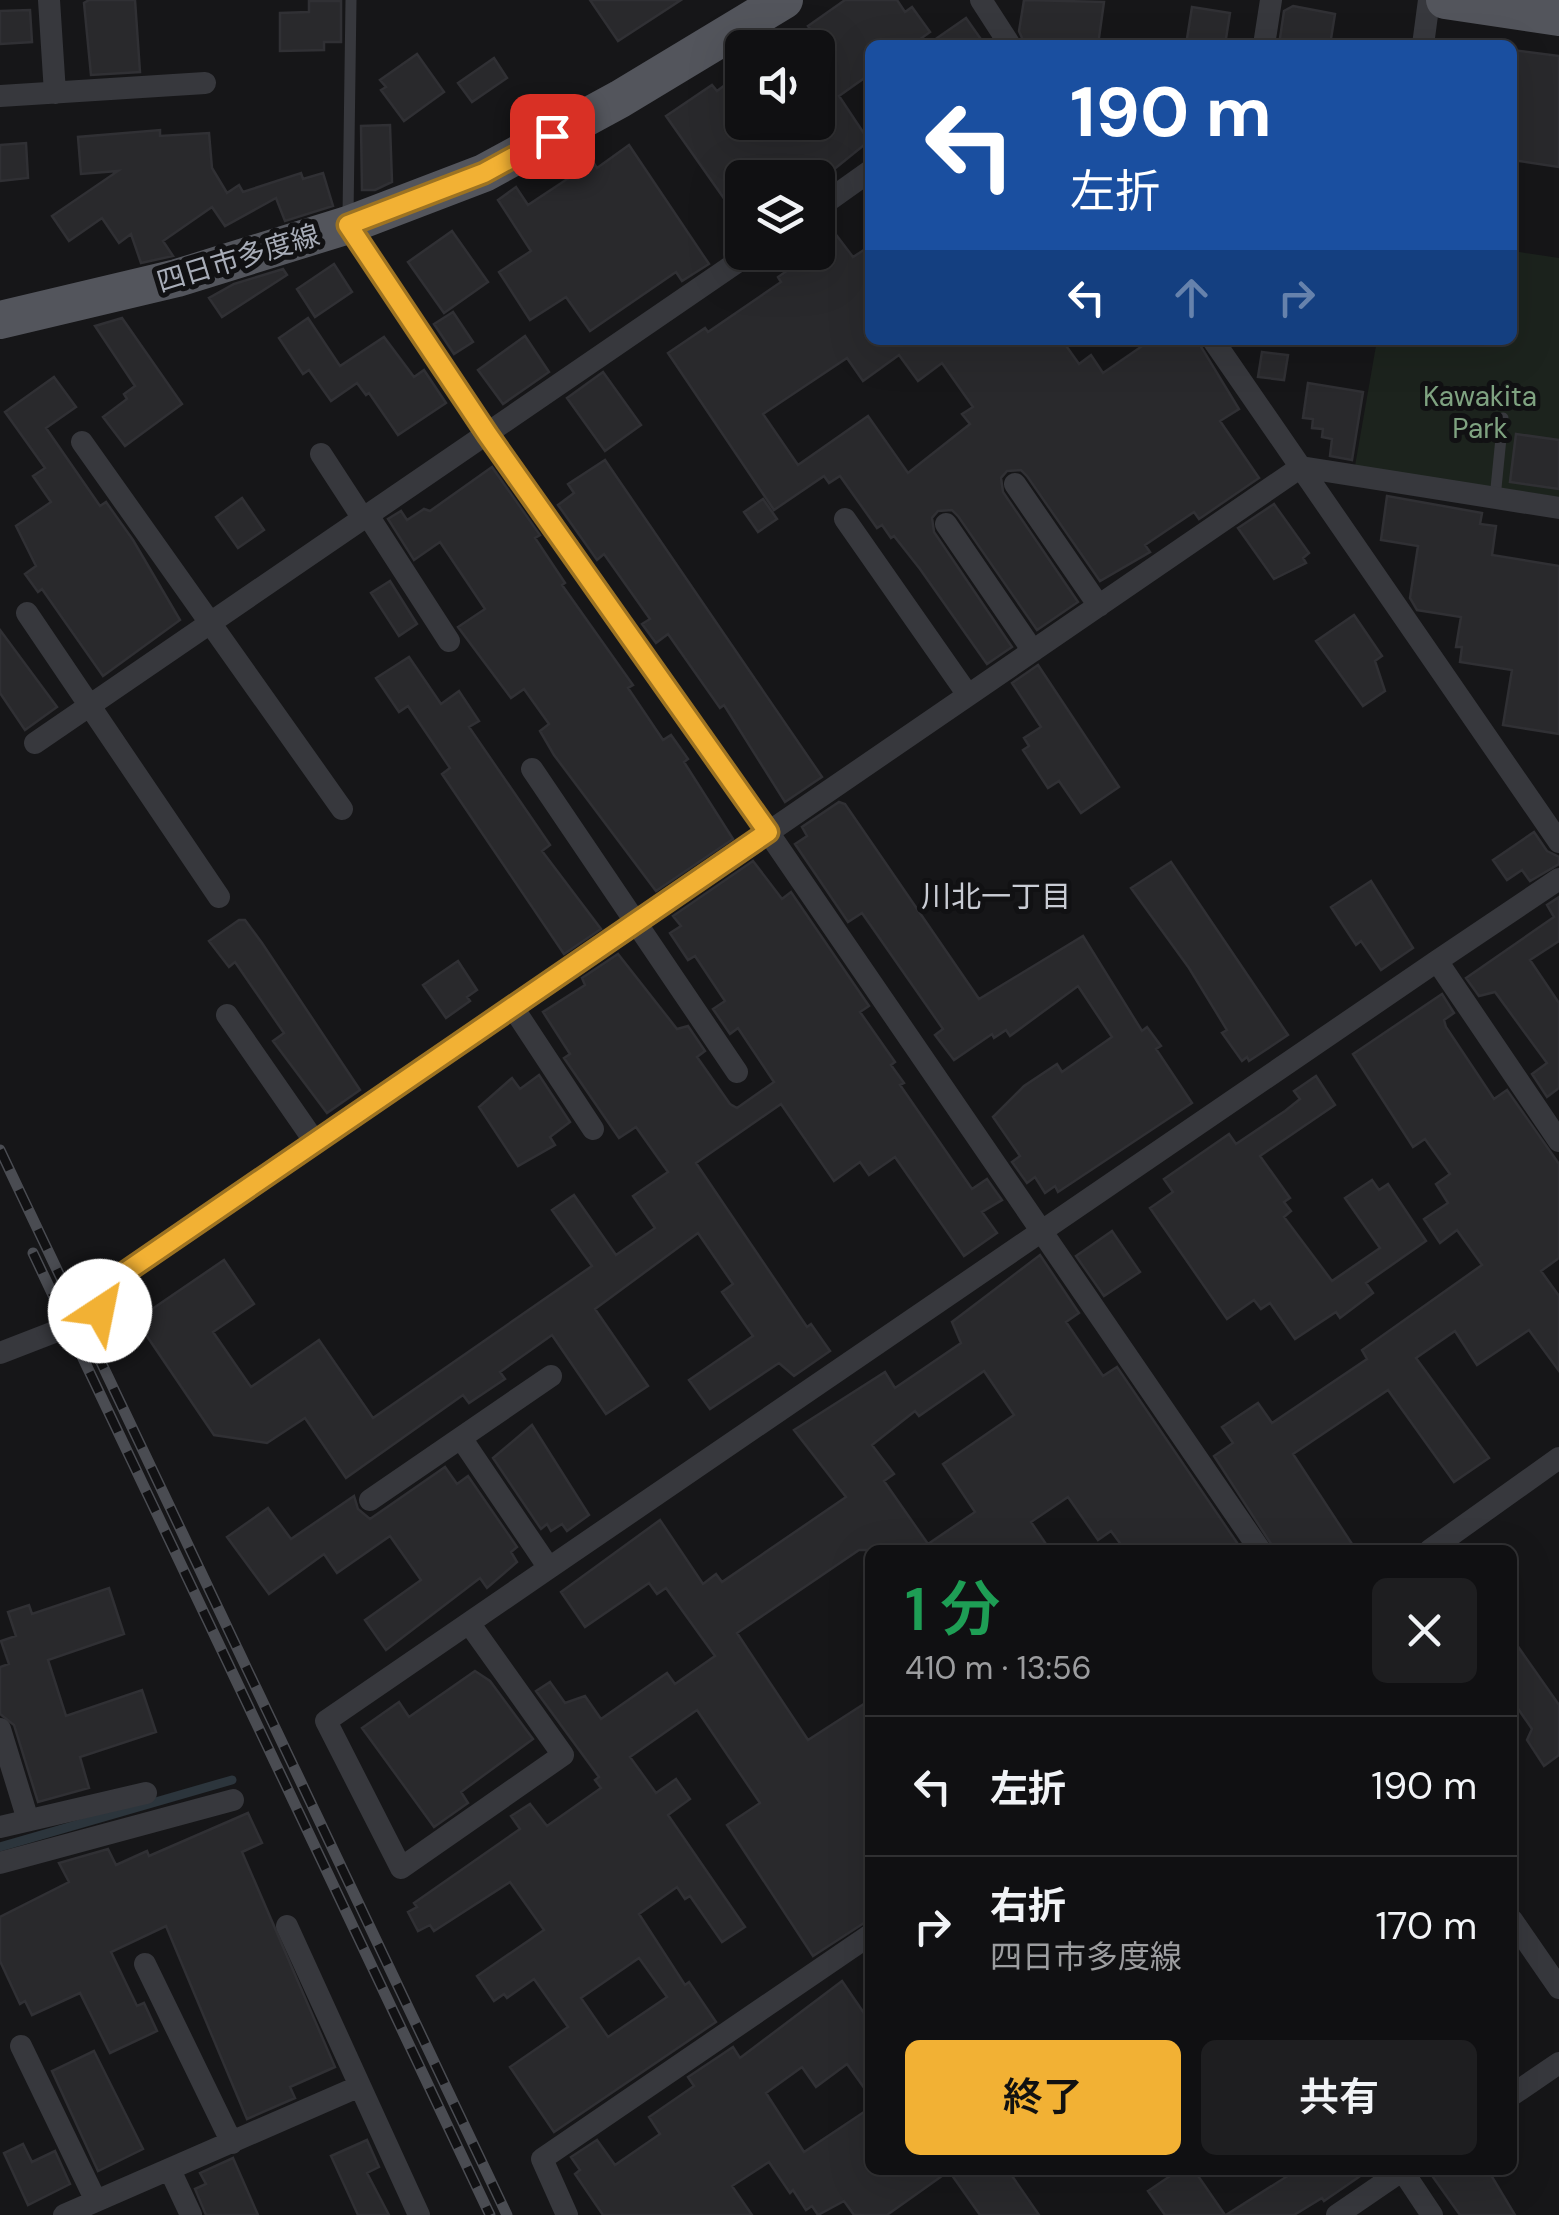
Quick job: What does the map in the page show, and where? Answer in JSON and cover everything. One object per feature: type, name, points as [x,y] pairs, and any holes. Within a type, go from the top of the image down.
[{"type":"main road","name":"四日市多度線","points":[[0,320],[177,278],[348,225],[484,173],[620,99],[784,0]]},
{"type":"main road","points":[[1445,0],[1559,17]]},
{"type":"street","points":[[49,0],[55,93]]},
{"type":"street","points":[[981,0],[1007,40]]},
{"type":"street","points":[[1265,40],[1271,0]]},
{"type":"street","points":[[1424,40],[1430,0]]},
{"type":"street","points":[[0,96],[205,83]]},
{"type":"street","points":[[835,196],[865,175]]},
{"type":"street","points":[[348,225],[488,435],[768,832],[1257,1545]]},
{"type":"street","points":[[35,742],[726,270]]},
{"type":"street","points":[[1216,345],[1559,842]]},
{"type":"street","points":[[82,442],[342,809]]},
{"type":"street","points":[[321,454],[449,640]]},
{"type":"street","points":[[0,1353],[93,1318],[114,1280],[1301,466],[1559,508]]},
{"type":"street","points":[[1015,484],[1099,606]]},
{"type":"street","points":[[844,519],[968,695]]},
{"type":"street","points":[[946,524],[1033,651]]},
{"type":"street","points":[[27,613],[219,896]]},
{"type":"street","points":[[532,769],[738,1072]]},
{"type":"street","points":[[469,1623],[564,1756],[401,1868],[326,1721],[549,1568],[1437,960],[1559,879]]},
{"type":"street","points":[[1437,960],[1559,1141]]},
{"type":"street","points":[[514,1008],[593,1129]]},
{"type":"street","points":[[227,1015],[315,1142]]},
{"type":"street","points":[[370,1500],[551,1376]]},
{"type":"street","points":[[461,1438],[549,1568]]},
{"type":"street","points":[[1437,1545],[1559,1458]]},
{"type":"street","points":[[0,1729],[28,1820]]},
{"type":"street","points":[[0,1827],[146,1793]]},
{"type":"street","points":[[0,1863],[233,1800]]},
{"type":"street","points":[[288,1926],[419,2215]]},
{"type":"street","points":[[1517,1927],[1559,1988]]},
{"type":"street","points":[[568,2215],[542,2159],[865,1948]]},
{"type":"street","points":[[145,1964],[232,2143]]},
{"type":"street","points":[[20,2046],[96,2202]]},
{"type":"street","points":[[1517,2092],[1559,2063]]},
{"type":"street","points":[[64,2215],[360,2086]]},
{"type":"street","points":[[170,2170],[191,2215]]},
{"type":"street","points":[[1337,2215],[1395,2175]]},
{"type":"street","points":[[1405,2175],[1432,2215]]},
{"type":"lane","points":[[348,225],[351,0]]},
{"type":"lane","points":[[1495,498],[1503,418]]},
{"type":"green space","name":"Kawakita Park","points":[[1517,252],[1559,258],[1559,497],[1355,466],[1376,345],[1517,345]]},
{"type":"building","points":[[135,0],[140,72],[91,75],[84,3]]},
{"type":"building","points":[[590,0],[681,0],[618,41]]},
{"type":"building","points":[[845,0],[897,0],[905,12],[912,7],[930,32],[919,40],[865,40],[865,78],[839,96],[865,135],[865,144],[835,168],[835,160],[725,160],[725,200],[666,116],[712,85],[717,91],[725,85],[725,140],[835,140],[835,30],[811,30],[808,26]]},
{"type":"building","points":[[1024,0],[1104,2],[1099,40],[1023,40],[1019,31]]},
{"type":"building","points":[[309,1],[341,1],[341,42],[324,42],[324,50],[280,51],[280,13],[309,12]]},
{"type":"building","points":[[1293,6],[1335,14],[1331,40],[1280,40],[1284,11]]},
{"type":"building","points":[[1192,7],[1230,13],[1226,40],[1187,40]]},
{"type":"building","points":[[30,10],[32,42],[0,44],[0,11]]},
{"type":"building","points":[[966,18],[981,40],[934,40]]},
{"type":"building","points":[[1517,51],[1559,56],[1559,167],[1517,161]]},
{"type":"building","points":[[417,54],[444,92],[404,121],[381,90],[386,87],[380,80]]},
{"type":"building","points":[[494,58],[507,78],[472,102],[458,83]]},
{"type":"building","points":[[390,125],[392,182],[375,190],[362,190],[361,126]]},
{"type":"building","points":[[160,130],[160,136],[209,133],[212,168],[227,193],[239,185],[243,192],[301,173],[303,179],[323,173],[333,206],[285,221],[276,198],[225,226],[212,207],[163,241],[173,256],[141,263],[131,234],[119,243],[102,218],[69,241],[52,216],[118,171],[81,174],[78,137]]},
{"type":"building","points":[[26,143],[28,178],[0,181],[0,145]]},
{"type":"building","points":[[629,145],[709,264],[682,281],[676,272],[590,331],[566,297],[530,320],[499,272],[531,251],[498,200],[516,187],[528,205],[593,162],[597,168]]},
{"type":"building","points":[[452,231],[488,282],[444,313],[408,262]]},
{"type":"building","points":[[837,236],[853,257],[865,249],[865,345],[1066,345],[1079,364],[1091,355],[1103,373],[1144,345],[1200,345],[1239,409],[1220,421],[1259,478],[1199,519],[1194,512],[1145,545],[1150,552],[1100,581],[1027,476],[1021,470],[1007,471],[1001,478],[1003,492],[1078,602],[1037,630],[958,516],[952,510],[938,511],[932,518],[934,532],[1012,647],[987,664],[920,569],[894,536],[891,538],[882,525],[877,528],[840,476],[829,483],[824,476],[774,510],[668,353],[705,328],[708,332],[781,282],[778,277],[788,270],[835,270]],"holes":[[[899,355],[918,381],[942,363],[973,407],[962,414],[970,424],[908,473],[868,416],[798,465],[763,414],[847,358],[863,381]]]},
{"type":"building","points":[[334,264],[352,292],[315,317],[297,289]]},
{"type":"building","points":[[283,269],[287,275],[222,317],[209,298],[234,284]]},
{"type":"building","points":[[453,312],[473,342],[454,354],[434,324]]},
{"type":"building","points":[[122,318],[182,404],[125,446],[103,417],[127,399],[124,394],[135,386],[95,326]]},
{"type":"building","points":[[308,318],[340,366],[384,337],[414,377],[424,370],[446,403],[398,435],[369,393],[366,395],[357,383],[331,401],[309,370],[303,374],[279,338]]},
{"type":"building","points":[[525,336],[549,372],[503,404],[478,370]]},
{"type":"building","points":[[1262,352],[1288,355],[1284,380],[1258,377]]},
{"type":"building","points":[[603,372],[641,425],[605,451],[567,398]]},
{"type":"building","points":[[54,377],[76,407],[46,428],[100,506],[106,502],[133,540],[180,620],[103,676],[42,589],[38,592],[25,574],[36,566],[16,526],[51,502],[33,476],[45,468],[5,412]]},
{"type":"building","points":[[1308,383],[1363,392],[1352,460],[1330,456],[1332,439],[1322,437],[1323,429],[1312,428],[1313,419],[1303,418]]},
{"type":"building","points":[[1516,434],[1559,440],[1559,489],[1510,482]]},
{"type":"building","points":[[605,460],[822,777],[785,802],[724,705],[720,708],[668,634],[656,643],[642,624],[650,619],[604,554],[597,560],[558,505],[574,493],[568,484]]},
{"type":"building","points":[[492,467],[540,535],[535,538],[565,583],[562,585],[633,685],[628,688],[663,740],[671,735],[688,759],[684,762],[733,839],[656,891],[554,755],[540,731],[549,724],[524,689],[511,698],[458,627],[485,609],[440,542],[414,560],[388,519],[401,511],[407,520],[424,509],[430,511]]},
{"type":"building","points":[[1387,496],[1482,513],[1480,524],[1496,526],[1492,555],[1559,566],[1559,734],[1503,725],[1512,670],[1460,662],[1462,647],[1456,647],[1461,617],[1417,610],[1410,598],[1418,546],[1381,540]]},
{"type":"building","points":[[242,498],[264,530],[238,548],[216,517]]},
{"type":"building","points":[[763,499],[777,519],[758,532],[744,512]]},
{"type":"building","points":[[1274,504],[1309,553],[1303,558],[1306,563],[1274,579],[1238,528]]},
{"type":"building","points":[[390,581],[417,624],[399,636],[371,593]]},
{"type":"building","points":[[1354,615],[1382,656],[1375,661],[1385,691],[1363,706],[1316,641]]},
{"type":"building","points":[[0,630],[57,707],[25,730],[0,693]]},
{"type":"building","points":[[409,657],[441,704],[459,691],[479,721],[469,727],[550,845],[542,851],[601,929],[564,954],[442,774],[450,768],[408,706],[399,712],[376,678]]},
{"type":"building","points":[[1038,665],[1119,787],[1081,813],[1059,781],[1048,788],[1023,750],[1029,746],[1024,738],[1041,727],[1012,683]]},
{"type":"building","points":[[839,802],[845,804],[979,999],[1083,936],[1142,1031],[1147,1027],[1161,1046],[1156,1049],[1192,1103],[1058,1192],[1055,1186],[1045,1193],[1035,1177],[1027,1183],[1012,1162],[1020,1156],[993,1117],[1024,1086],[1057,1064],[1062,1072],[1112,1037],[1078,986],[1010,1036],[1006,1030],[994,1038],[992,1034],[954,1060],[935,1035],[943,1029],[862,913],[848,922],[795,844],[807,836],[802,827]]},
{"type":"building","points":[[1534,832],[1547,851],[1559,857],[1559,864],[1530,881],[1522,870],[1507,880],[1493,860]]},
{"type":"building","points":[[753,861],[782,899],[791,892],[869,1006],[860,1012],[895,1062],[891,1065],[904,1083],[900,1085],[972,1189],[987,1179],[1002,1200],[982,1212],[997,1233],[964,1256],[895,1157],[869,1175],[860,1162],[834,1181],[781,1104],[696,1163],[807,1327],[811,1324],[830,1351],[794,1376],[779,1363],[710,1409],[689,1380],[753,1336],[722,1292],[733,1284],[698,1233],[595,1309],[648,1386],[606,1414],[552,1335],[500,1372],[505,1379],[469,1403],[463,1395],[346,1478],[305,1418],[267,1443],[214,1435],[136,1320],[224,1260],[254,1304],[213,1332],[251,1387],[319,1340],[373,1418],[592,1266],[552,1210],[574,1195],[616,1255],[655,1228],[633,1196],[668,1172],[636,1127],[619,1138],[564,1058],[570,1054],[543,1012],[585,985],[582,978],[618,954],[677,1029],[688,1026],[705,1051],[697,1057],[730,1104],[737,1108],[774,1082],[738,1028],[730,1034],[713,1009],[725,1001],[695,956],[688,960],[670,933],[681,926],[673,916]]},
{"type":"building","points":[[1171,862],[1288,1035],[1249,1061],[1247,1057],[1242,1061],[1222,1033],[1227,1030],[1189,968],[1131,888]]},
{"type":"building","points":[[1371,881],[1413,948],[1381,970],[1361,941],[1356,945],[1331,907]]},
{"type":"building","points":[[1559,897],[1559,941],[1530,960],[1559,1003],[1559,1088],[1547,1097],[1532,1074],[1547,1063],[1495,992],[1479,996],[1466,978],[1554,917],[1547,905]]},
{"type":"building","points":[[239,920],[245,920],[262,943],[360,1090],[327,1113],[273,1041],[284,1033],[235,962],[229,967],[209,941]]},
{"type":"building","points":[[458,961],[477,990],[467,997],[470,1001],[446,1018],[423,985]]},
{"type":"building","points":[[1442,994],[1454,1013],[1444,1020],[1446,1027],[1494,1099],[1507,1090],[1559,1164],[1559,1258],[1541,1271],[1559,1296],[1559,1371],[1529,1330],[1477,1365],[1455,1331],[1416,1358],[1489,1458],[1454,1482],[1388,1390],[1293,1454],[1353,1545],[1272,1545],[1214,1456],[1233,1443],[1222,1427],[1258,1403],[1272,1423],[1367,1359],[1362,1350],[1482,1265],[1457,1230],[1440,1243],[1424,1219],[1448,1203],[1436,1184],[1450,1174],[1425,1139],[1413,1147],[1353,1054]]},
{"type":"building","points":[[539,1075],[570,1122],[550,1137],[555,1145],[518,1166],[479,1107],[512,1078],[520,1089]]},
{"type":"building","points":[[1316,1076],[1335,1105],[1260,1156],[1290,1198],[1284,1202],[1291,1211],[1284,1217],[1332,1281],[1380,1248],[1345,1198],[1372,1180],[1379,1190],[1388,1184],[1426,1241],[1366,1283],[1373,1293],[1340,1318],[1336,1312],[1295,1339],[1270,1303],[1261,1309],[1254,1300],[1227,1319],[1150,1208],[1173,1192],[1164,1179],[1229,1134],[1236,1144],[1285,1111],[1300,1099],[1294,1091]]},
{"type":"building","points":[[1112,1231],[1140,1272],[1104,1296],[1076,1256]]},
{"type":"building","points":[[1040,1255],[1079,1313],[1066,1322],[1103,1376],[1117,1367],[1239,1545],[1121,1545],[1111,1531],[1098,1540],[1068,1497],[1031,1522],[1047,1545],[865,1545],[865,1550],[859,1550],[737,1633],[808,1740],[865,1703],[865,1922],[813,1956],[727,1825],[760,1803],[697,1710],[630,1757],[656,1793],[676,1779],[690,1799],[668,1815],[745,1927],[722,1942],[690,1896],[685,1899],[677,1887],[639,1914],[685,1985],[689,1982],[716,2022],[554,2132],[510,2067],[568,2027],[534,1979],[507,1998],[504,1994],[494,2001],[477,1976],[544,1930],[510,1882],[434,1931],[430,1925],[418,1931],[408,1912],[417,1907],[414,1903],[520,1829],[511,1816],[530,1804],[547,1826],[601,1788],[595,1780],[599,1777],[536,1691],[550,1682],[565,1703],[585,1696],[601,1719],[667,1673],[675,1684],[715,1656],[666,1588],[657,1594],[649,1583],[585,1627],[561,1592],[660,1520],[703,1584],[716,1574],[722,1582],[846,1497],[794,1430],[885,1372],[895,1388],[961,1343],[952,1322]],"holes":[[[984,1371],[1014,1415],[943,1464],[975,1512],[928,1544],[884,1481],[894,1474],[872,1445],[915,1411],[919,1416]],[[639,1958],[667,1997],[608,2037],[581,1998]]]},
{"type":"building","points":[[532,1425],[589,1515],[567,1531],[562,1524],[551,1531],[547,1524],[541,1529],[493,1458]]},
{"type":"building","points":[[445,1467],[457,1484],[468,1476],[517,1547],[511,1552],[517,1562],[487,1588],[480,1578],[386,1650],[365,1620],[421,1580],[390,1536],[337,1573],[324,1554],[269,1594],[227,1537],[268,1508],[291,1539],[354,1496],[358,1509],[370,1519]]},
{"type":"building","points":[[109,1588],[124,1634],[48,1660],[66,1716],[142,1690],[156,1732],[80,1757],[89,1788],[38,1802],[14,1725],[0,1714],[0,1667],[9,1664],[1,1641],[16,1636],[8,1612],[29,1605],[32,1614]]},
{"type":"building","points":[[1517,1645],[1559,1705],[1559,1755],[1544,1766],[1527,1740],[1532,1729],[1517,1707]]},
{"type":"building","points":[[475,1671],[490,1681],[533,1739],[461,1792],[468,1803],[434,1827],[362,1728],[399,1702],[409,1717]]},
{"type":"building","points":[[248,1813],[262,1843],[242,1852],[335,2067],[290,2087],[295,2098],[247,2119],[166,1926],[111,1952],[137,2006],[144,2003],[157,2031],[110,2053],[80,1993],[32,2015],[25,2001],[20,2004],[0,1961],[0,1917],[69,1882],[59,1863],[108,1849],[116,1865],[147,1851],[149,1856]]},
{"type":"building","points":[[842,1981],[865,2015],[865,2089],[847,2064],[816,2087],[802,2067],[766,2093],[804,2152],[865,2111],[865,2175],[943,2175],[887,2215],[854,2215],[844,2201],[818,2215],[812,2206],[806,2210],[793,2190],[790,2193],[769,2162],[732,2186],[752,2215],[603,2215],[575,2174],[580,2170],[571,2157],[597,2140],[615,2165],[660,2134],[649,2117],[694,2086],[688,2077],[733,2047],[740,2058]]},
{"type":"building","points":[[94,2051],[143,2149],[98,2171],[52,2071]]},
{"type":"building","points":[[367,2140],[379,2167],[367,2173],[389,2215],[358,2215],[331,2156]]},
{"type":"building","points":[[23,2144],[32,2162],[55,2151],[70,2184],[28,2205],[4,2153]]},
{"type":"building","points":[[233,2158],[258,2215],[206,2215],[195,2189],[206,2184],[200,2173]]},
{"type":"building","points":[[952,2175],[1011,2175],[1039,2215],[980,2215]]},
{"type":"building","points":[[1172,2175],[1197,2175],[1225,2215],[1165,2215],[1148,2191]]},
{"type":"building","points":[[1289,2175],[1362,2175],[1324,2201],[1322,2198],[1294,2215],[1226,2215]]},
{"type":"building","points":[[1432,2175],[1491,2175],[1515,2215],[1460,2215]]},
{"type":"waterway","points":[[0,1847],[232,1780]]},
{"type":"railway","points":[[0,1150],[507,2215]]},
{"type":"railway","points":[[33,1253],[490,2215]]},
{"type":"district","name":"川北一丁目","points":[[996,897]]},
{"type":"route","points":[[100,1311],[114,1280],[768,832],[488,435],[348,225],[484,173],[552,136]]}]
